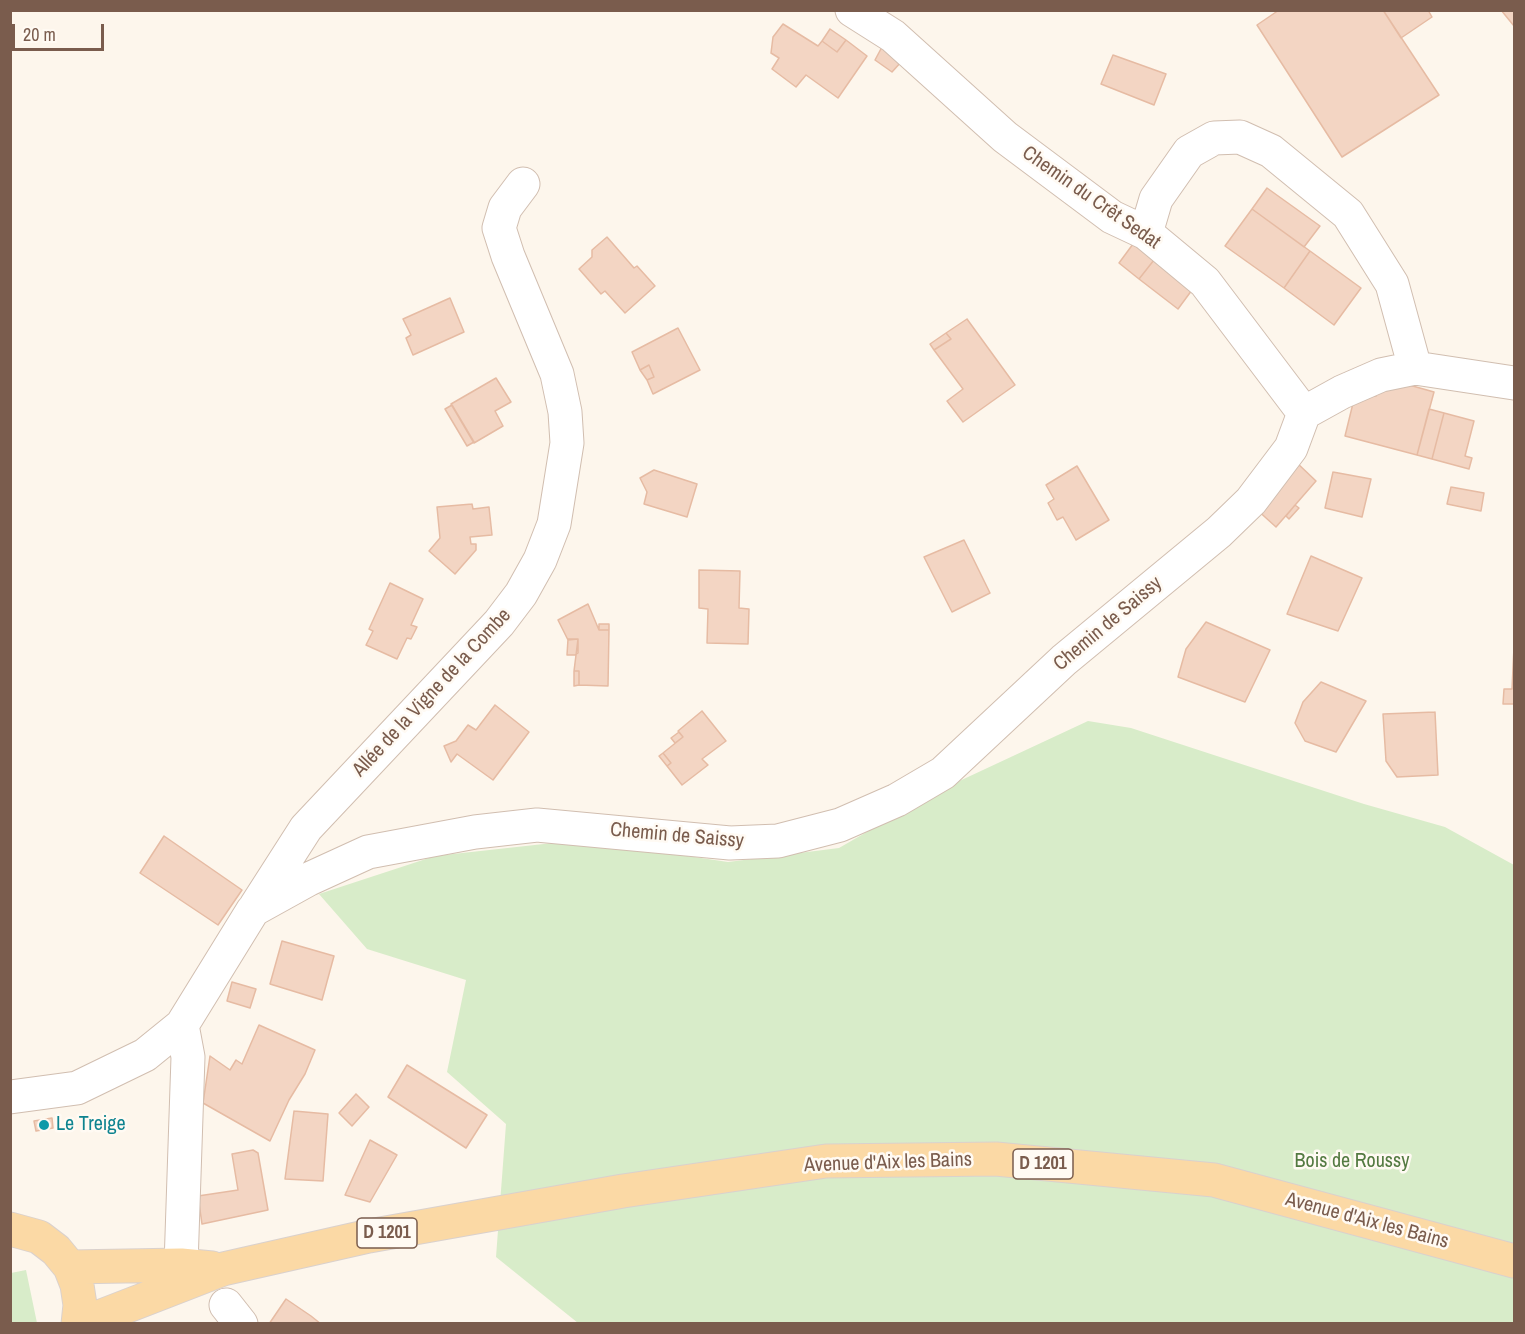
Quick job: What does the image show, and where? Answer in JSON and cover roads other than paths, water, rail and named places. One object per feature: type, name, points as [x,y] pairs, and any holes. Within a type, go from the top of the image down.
[{"type":"main road","name":"Avenue d'Aix les Bains","points":[[223,1269],[369,1236],[623,1191],[826,1161],[996,1159],[1214,1180],[1515,1261]]},
{"type":"main road","points":[[13,1227],[39,1237],[56,1250],[70,1267],[77,1285],[80,1305],[79,1323]]},
{"type":"main road","name":"D 1201","points":[[70,1267],[181,1265],[223,1269]]},
{"type":"main road","name":"D 1201","points":[[79,1323],[223,1269]]},
{"type":"street","name":"Chemin du Crêt Sedat","points":[[852,10],[894,36],[1014,144],[1112,217],[1146,233],[1205,282],[1304,413]]},
{"type":"street","points":[[1146,233],[1156,199],[1189,152],[1214,138],[1240,137],[1271,150],[1348,214],[1392,284],[1415,368]]},
{"type":"street","name":"Allée de la Vigne de la Combe","points":[[253,910],[306,828],[499,623],[521,594],[540,560],[554,524],[567,443],[565,412],[557,374],[508,256],[500,228],[505,208],[523,184]]},
{"type":"street","points":[[1304,413],[1342,392],[1381,375],[1415,368],[1515,383]]},
{"type":"street","name":"Chemin de Saissy","points":[[253,910],[368,852],[474,832],[537,825],[730,843],[778,841],[840,825],[897,800],[943,773],[1064,660],[1219,532],[1251,501],[1290,448],[1304,413]]},
{"type":"street","points":[[10,1097],[77,1088],[145,1055],[182,1025],[253,910]]},
{"type":"street","points":[[181,1265],[189,1057],[182,1025]]},
{"type":"place","name":"Le Treige","points":[[44,1125]]},
{"type":"park label","name":"Bois de Roussy","points":[[1352,1162]]}]
